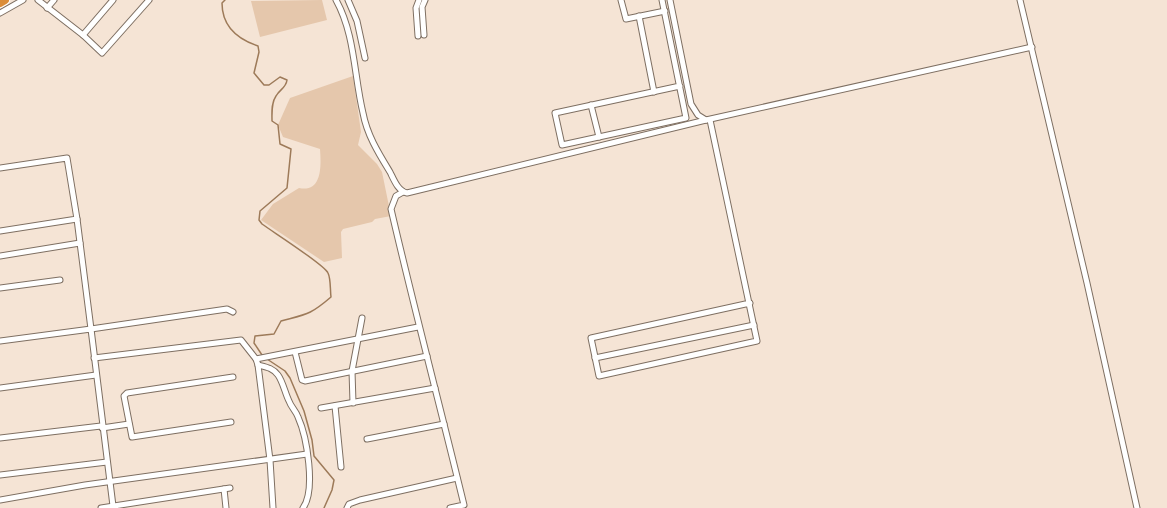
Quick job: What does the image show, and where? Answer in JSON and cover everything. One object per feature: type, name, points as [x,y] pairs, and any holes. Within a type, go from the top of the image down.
[{"type":"highway","points":[[0,3],[5,0]]},
{"type":"street","points":[[0,13],[23,0]]},
{"type":"street","points":[[38,0],[102,53],[149,0]]},
{"type":"street","points":[[47,8],[54,0]]},
{"type":"street","points":[[83,35],[113,0]]},
{"type":"street","points":[[336,0],[348,30],[363,115],[368,130],[379,156],[403,192]]},
{"type":"street","points":[[348,0],[357,21],[365,58]]},
{"type":"street","points":[[419,0],[416,8],[421,35],[422,7],[425,0]]},
{"type":"street","points":[[621,0],[626,19],[665,11]]},
{"type":"street","points":[[663,0],[686,118]]},
{"type":"street","points":[[670,0],[695,119]]},
{"type":"street","points":[[1020,0],[1137,508]]},
{"type":"street","points":[[639,16],[654,92]]},
{"type":"street","points":[[680,86],[555,113],[562,145],[686,118],[708,120],[1032,47]]},
{"type":"street","points":[[591,105],[599,137]]},
{"type":"street","points":[[450,508],[464,505],[418,327],[391,209],[392,201],[403,192],[654,134],[695,119]]},
{"type":"street","points":[[708,120],[750,303],[757,341],[599,376],[591,338],[750,303]]},
{"type":"street","points":[[0,168],[67,158],[77,219],[113,506]]},
{"type":"street","points":[[0,231],[77,219]]},
{"type":"street","points":[[0,256],[80,243]]},
{"type":"street","points":[[0,288],[60,280]]},
{"type":"street","points":[[0,341],[227,309],[233,312]]},
{"type":"street","points":[[353,403],[352,371],[362,318]]},
{"type":"street","points":[[595,358],[754,325]]},
{"type":"street","points":[[257,362],[294,352],[418,327]]},
{"type":"street","points":[[94,358],[238,340],[244,342],[257,362],[270,460],[273,508]]},
{"type":"street","points":[[294,352],[303,381],[427,356]]},
{"type":"street","points":[[257,362],[270,367],[278,375],[290,405],[298,417],[307,454],[310,482],[308,501],[303,508]]},
{"type":"street","points":[[0,388],[96,375]]},
{"type":"street","points":[[231,422],[134,437],[131,436],[124,396],[127,393],[233,377]]},
{"type":"street","points":[[321,408],[435,388]]},
{"type":"street","points":[[335,406],[341,467]]},
{"type":"street","points":[[0,438],[129,424]]},
{"type":"street","points":[[367,439],[444,424]]},
{"type":"street","points":[[0,500],[307,454]]},
{"type":"street","points":[[0,475],[107,462]]},
{"type":"street","points":[[347,508],[349,504],[360,500],[457,478]]},
{"type":"street","points":[[101,508],[227,489],[226,508]]},
{"type":"shaded area","points":[[322,0],[327,20],[260,37],[251,1]]},
{"type":"shaded area","points":[[353,76],[361,132],[358,145],[382,172],[391,216],[343,229],[341,232],[342,258],[324,262],[261,220],[273,204],[299,188],[313,186],[319,176],[320,149],[283,137],[278,125],[290,98]]},
{"type":"waterway","points":[[225,0],[222,3],[228,25],[244,40],[258,46],[259,52],[254,73],[264,85],[269,85],[280,77],[287,80],[274,99],[272,115],[272,121],[278,125],[280,144],[291,149],[287,188],[260,211],[259,220],[325,269],[330,281],[331,297],[313,311],[281,321],[274,334],[255,336],[254,343],[262,355]]},
{"type":"waterway","points":[[267,359],[285,371],[290,378],[304,411],[314,456],[334,480],[324,508]]}]
